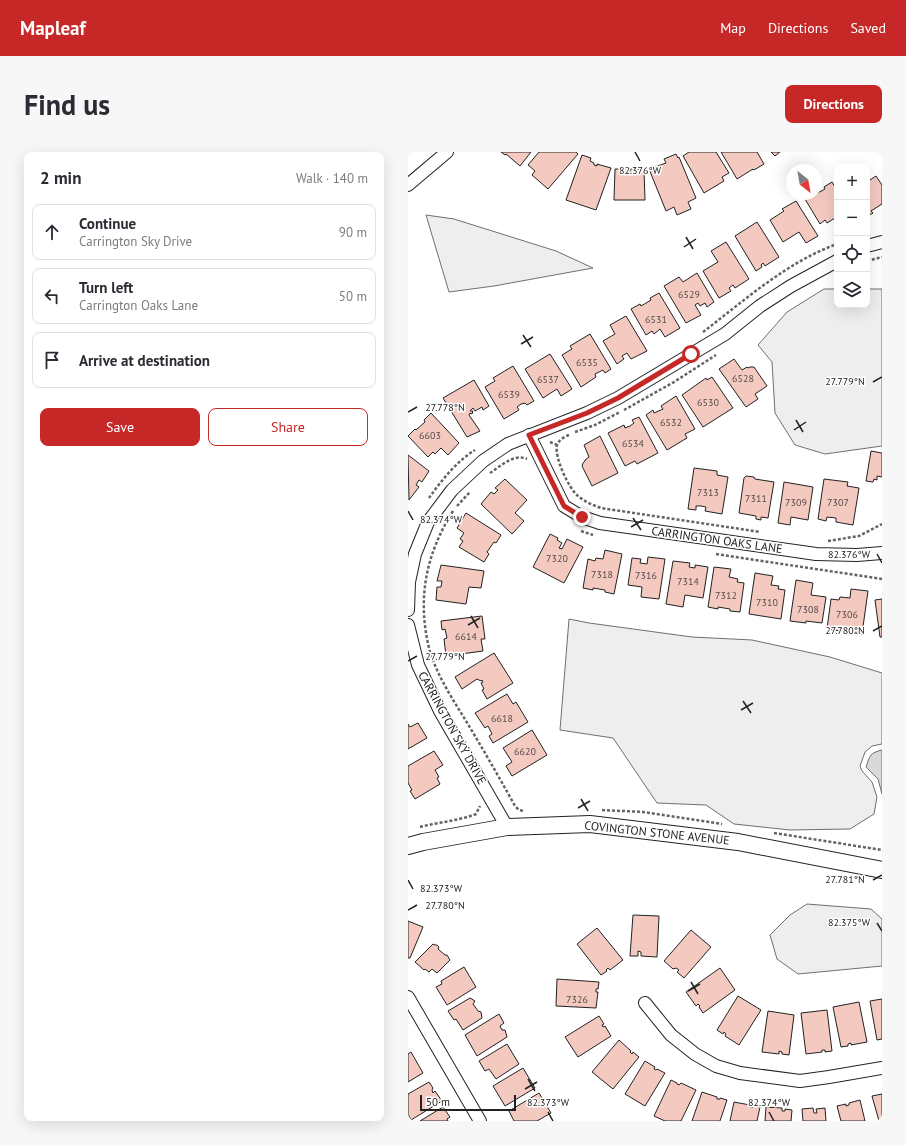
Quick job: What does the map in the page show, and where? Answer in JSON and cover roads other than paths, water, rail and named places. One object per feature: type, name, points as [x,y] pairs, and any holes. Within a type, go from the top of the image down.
[{"type":"street","points":[[408,186],[447,152]]},
{"type":"street","points":[[870,245],[882,242]]},
{"type":"street","points":[[408,610],[409,582],[415,554],[428,522],[452,490],[483,461],[508,444],[587,413],[618,398],[725,334],[760,306],[791,286],[834,263]]},
{"type":"street","name":"CARRINGTON OAKS LANE","points":[[529,435],[564,506],[582,517],[600,523],[816,554],[882,554]]},
{"type":"street","name":"CARRINGTON SKY DRIVE","points":[[408,625],[418,665],[440,711],[507,827]]},
{"type":"street","name":"COVINGTON STONE AVENUE","points":[[408,846],[507,827],[590,824],[738,842],[882,870]]},
{"type":"street","points":[[408,997],[480,1121]]},
{"type":"street","points":[[645,1003],[671,1035],[695,1054],[716,1066],[740,1073],[800,1081],[882,1068]]}]
